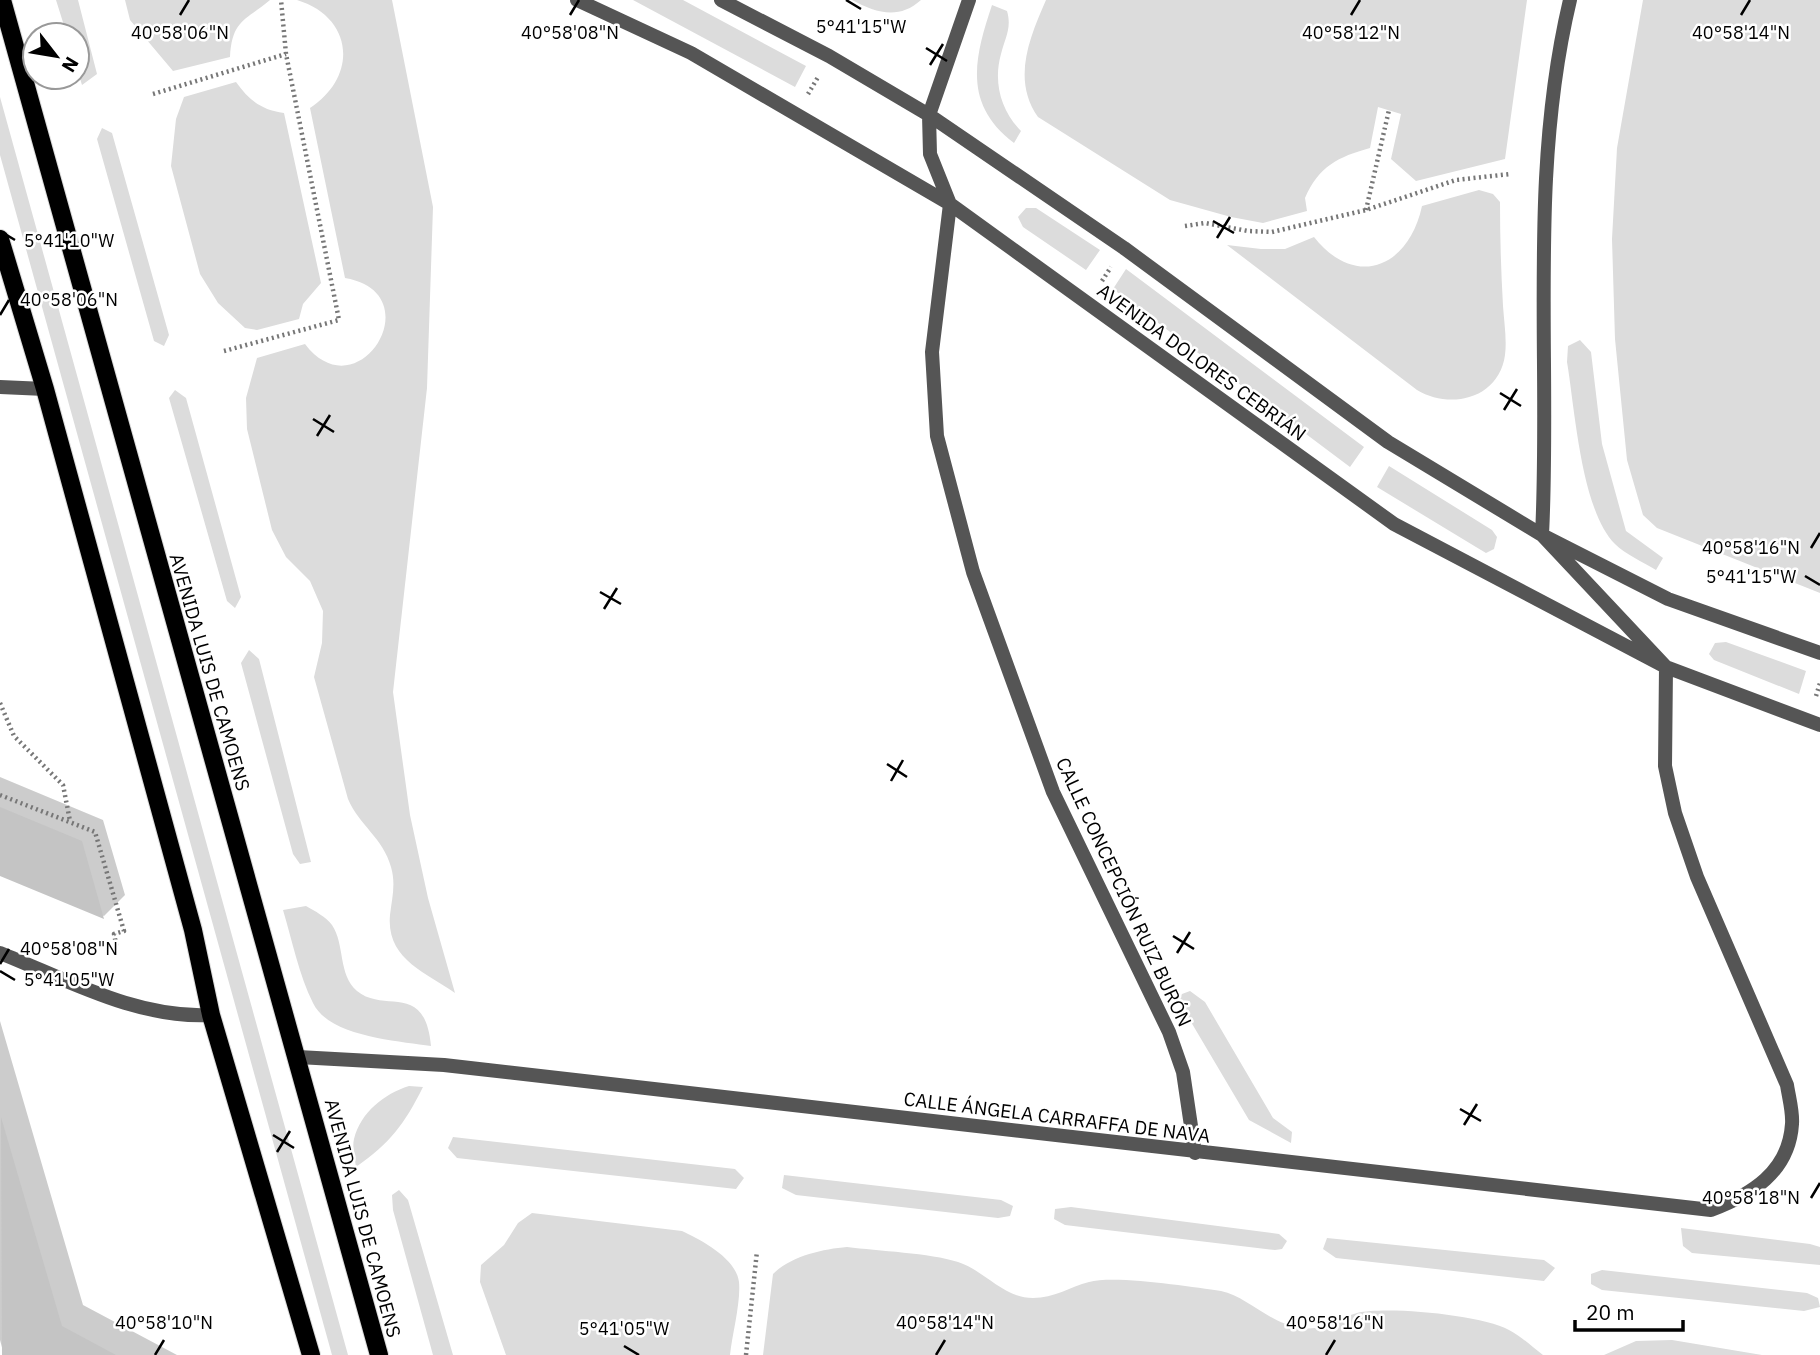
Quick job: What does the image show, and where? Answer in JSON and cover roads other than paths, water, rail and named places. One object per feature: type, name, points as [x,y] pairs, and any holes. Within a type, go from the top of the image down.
[{"type":"main road","name":"AVENIDA LUIS DE CAMOENS","points":[[2,0],[379,1355]]},
{"type":"main road","points":[[0,239],[45,389],[193,930],[211,1015],[311,1355]]},
{"type":"street","name":"AVENIDA DOLORES CEBRIÁN","points":[[577,0],[691,53],[950,204],[1394,524],[1666,667],[1820,725]]},
{"type":"street","points":[[721,0],[830,56],[929,115],[1125,248],[1388,442],[1542,536],[1668,599],[1820,653]]},
{"type":"street","name":"CALLE CONCEPCIÓN RUIZ BURÓN","points":[[969,0],[929,115],[930,154],[950,204],[932,352],[937,436],[973,572],[1053,792],[1169,1032],[1183,1072],[1195,1153]]},
{"type":"street","points":[[1570,0],[1549,118],[1543,248],[1546,453],[1542,536],[1666,667]]},
{"type":"street","points":[[0,387],[45,389]]},
{"type":"street","name":"CALLE ÁNGELA CARRAFFA DE NAVA","points":[[298,1058],[444,1065],[1711,1210],[1746,1197],[1774,1170],[1786,1148],[1792,1123],[1787,1086],[1697,877],[1675,813],[1665,766],[1666,667]]},
{"type":"street","points":[[0,953],[146,1011],[179,1017],[211,1015]]}]
